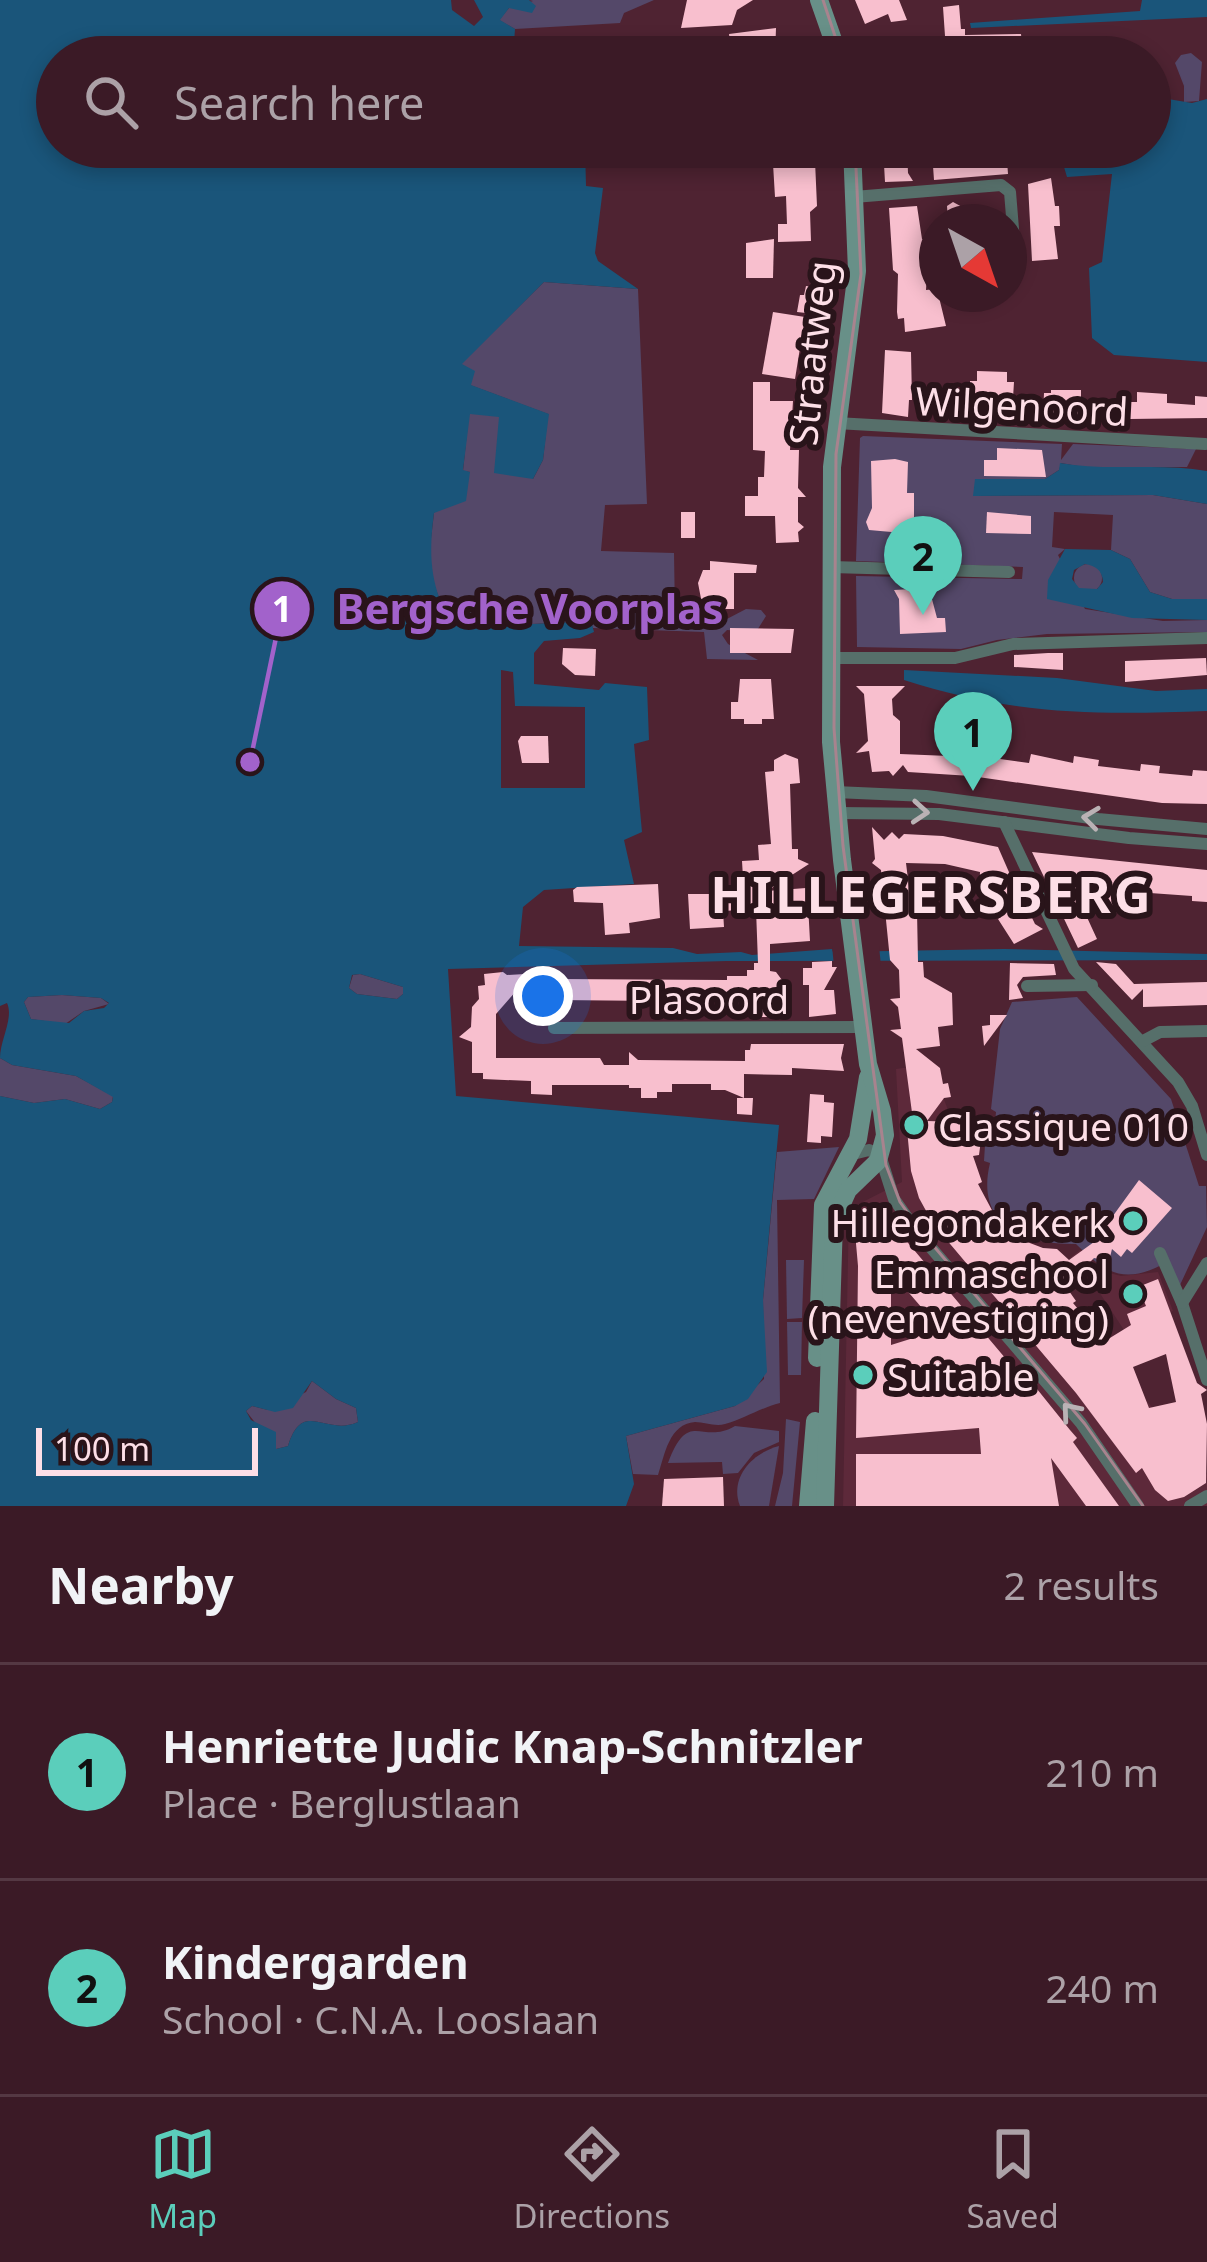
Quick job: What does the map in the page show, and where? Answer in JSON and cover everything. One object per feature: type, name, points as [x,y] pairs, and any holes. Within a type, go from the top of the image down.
[{"type":"street","points":[[819,0],[832,36]]},
{"type":"street","name":"Straatweg","points":[[853,168],[855,311],[836,423],[831,658],[835,792],[869,1069]]},
{"type":"street","points":[[854,197],[1001,185],[1010,192],[1011,204]]},
{"type":"street","name":"Wilgenoord","points":[[836,423],[1205,444]]},
{"type":"street","points":[[831,567],[1010,572]]},
{"type":"street","points":[[831,658],[956,658],[1013,644],[1207,638]]},
{"type":"street","points":[[835,792],[926,796],[1006,807],[1207,844]]},
{"type":"street","points":[[1006,807],[1004,822],[1066,956],[1188,1097],[1207,1156]]},
{"type":"street","points":[[837,813],[908,811],[1159,833],[1207,829]]},
{"type":"street","points":[[1027,986],[1093,986]]},
{"type":"street","name":"Plasoord","points":[[554,1028],[864,1027]]},
{"type":"street","points":[[1143,1041],[1160,1032],[1207,1031]]},
{"type":"street","points":[[826,1238],[841,1201],[880,1155],[883,1112],[869,1069]]},
{"type":"street","points":[[825,1506],[823,1205],[861,1129],[869,1069]]},
{"type":"street","points":[[849,1155],[869,1150],[880,1155],[904,1215],[1082,1424],[1138,1506]]},
{"type":"street","points":[[1160,1253],[1207,1380]]},
{"type":"street","points":[[1182,1304],[1207,1263]]},
{"type":"street","points":[[808,1506],[825,1299]]},
{"type":"street","points":[[1190,1506],[1207,1496]]},
{"type":"shaded area","points":[[529,0],[654,0],[624,13],[620,23],[515,29],[499,20],[509,8],[533,1]]},
{"type":"shaded area","points":[[1191,53],[1202,62],[1199,101],[1184,102],[1175,63],[1181,55]]},
{"type":"shaded area","points":[[544,282],[638,289],[647,504],[605,505],[601,551],[674,553],[675,614],[725,620],[746,609],[761,610],[766,616],[756,632],[727,630],[722,635],[728,644],[758,660],[707,659],[704,632],[593,628],[590,621],[474,627],[440,600],[432,579],[434,513],[470,472],[463,471],[469,413],[499,416],[533,479],[543,460],[548,414],[470,385],[461,364]]},
{"type":"shaded area","points":[[863,436],[1062,444],[1061,460],[1073,444],[1196,449],[1187,467],[1061,463],[1045,479],[976,480],[974,496],[1153,495],[1207,504],[1207,599],[1172,599],[1150,592],[1130,559],[1111,550],[1113,515],[1054,512],[1052,547],[1065,549],[1058,555],[1085,609],[1163,621],[1207,620],[1207,632],[1047,634],[961,649],[857,647],[856,576],[1022,579],[1023,567],[856,561]]},
{"type":"shaded area","points":[[1088,564],[1098,568],[1102,578],[1098,588],[1088,592],[1078,588],[1074,578],[1078,568]]},
{"type":"shaded area","points":[[353,975],[403,987],[403,994],[397,999],[357,994],[349,988]]},
{"type":"shaded area","points":[[28,997],[101,998],[109,1004],[84,1011],[65,1024],[31,1019],[24,1002]]},
{"type":"shaded area","points":[[1077,997],[1171,1099],[1199,1186],[1206,1186],[1207,1227],[1180,1285],[1167,1262],[1128,1275],[1108,1269],[1076,1244],[1022,1235],[997,1216],[990,1202],[990,1163],[984,1161],[985,1145],[993,1145],[996,1112],[991,1109],[1000,1029],[1012,1002]]},
{"type":"shaded area","points":[[0,1058],[12,1065],[76,1076],[113,1096],[112,1102],[100,1109],[65,1099],[34,1103],[0,1096]]},
{"type":"shaded area","points":[[931,1064],[1002,1257],[1098,1341],[1207,1475],[1207,1506],[843,1506],[849,1209],[902,1182],[896,1069]]},
{"type":"shaded area","points":[[839,1147],[814,1199],[777,1200],[780,1403],[725,1424],[686,1424],[669,1441],[658,1475],[633,1474],[626,1436],[735,1406],[764,1379],[763,1300],[777,1152]]},
{"type":"shaded area","name":"Emmaschool (nevenvestiging)","points":[[1080,1250],[1102,1271],[1121,1276],[1158,1272],[1173,1311],[1124,1330],[1090,1278],[1070,1258]]},
{"type":"shaded area","points":[[786,1260],[804,1260],[802,1318],[787,1319]]},
{"type":"shaded area","points":[[787,1322],[802,1322],[801,1375],[788,1375]]},
{"type":"shaded area","points":[[312,1381],[356,1408],[358,1422],[308,1421],[294,1432],[288,1446],[276,1449],[246,1411],[252,1406],[268,1410],[306,1392]]},
{"type":"shaded area","points":[[786,1419],[800,1422],[792,1506],[775,1506],[783,1473]]},
{"type":"shaded area","points":[[735,1426],[779,1431],[779,1442],[754,1453],[738,1473],[723,1474],[722,1462],[668,1463],[689,1432]]},
{"type":"shaded area","points":[[779,1446],[769,1506],[740,1506],[738,1486],[745,1468],[760,1454]]},
{"type":"water","points":[[0,0],[451,0],[452,10],[474,26],[483,17],[474,0],[529,0],[536,6],[532,13],[509,8],[500,20],[515,29],[514,36],[36,36],[36,168],[586,168],[586,186],[603,188],[595,253],[598,261],[638,289],[544,282],[462,364],[475,371],[471,385],[549,414],[543,460],[533,479],[494,473],[499,417],[470,414],[463,470],[470,472],[466,501],[434,513],[436,589],[440,600],[462,602],[474,627],[591,621],[594,632],[580,638],[544,641],[534,653],[534,684],[599,690],[605,683],[647,687],[649,740],[634,744],[642,832],[624,840],[634,884],[544,890],[523,907],[519,946],[673,948],[697,954],[752,955],[832,949],[1207,954],[1207,960],[727,961],[448,969],[456,1096],[779,1125],[763,1300],[767,1372],[748,1399],[735,1406],[626,1436],[634,1484],[626,1506],[0,1506],[0,1096],[34,1103],[65,1099],[100,1109],[113,1097],[76,1076],[12,1065],[0,1058],[7,1003],[0,1006]],"holes":[[[501,670],[513,672],[515,706],[585,707],[585,788],[501,788]],[[352,975],[403,987],[403,994],[397,999],[357,994],[349,988]],[[28,997],[101,998],[109,1003],[84,1011],[69,1023],[31,1019],[24,1002]],[[312,1381],[356,1408],[358,1422],[308,1421],[294,1432],[288,1446],[276,1449],[276,1432],[251,1420],[246,1411],[252,1406],[275,1412],[293,1408]]]},
{"type":"water","points":[[1142,0],[1207,0],[1207,17],[971,28],[970,23],[1140,11]]},
{"type":"water","points":[[1207,99],[1207,362],[1114,355],[1092,338],[1089,268],[1102,262],[1112,174],[1067,177],[1064,168],[1171,168],[1171,100],[1192,103]]},
{"type":"water","points":[[1060,463],[1207,471],[1207,504],[1153,495],[973,496],[975,479],[1045,479],[1059,470]]},
{"type":"water","points":[[1065,549],[1111,550],[1130,559],[1150,592],[1172,599],[1207,599],[1207,620],[1132,618],[1047,599],[1048,580]],"holes":[[[1085,564],[1101,574],[1103,582],[1097,589],[1079,588],[1072,579],[1074,570]]]},
{"type":"water","points":[[904,670],[1057,678],[1156,691],[1207,689],[1207,711],[1127,713],[1018,706],[904,680]]},
{"type":"pier","points":[[832,946],[879,946],[881,966],[834,966]]},
{"type":"building","points":[[687,0],[753,0],[737,10],[732,25],[681,28]]},
{"type":"building","points":[[855,0],[899,0],[907,20],[891,22],[888,14],[865,24]]},
{"type":"building","points":[[959,5],[965,35],[1021,36],[945,36],[943,7]]},
{"type":"building","points":[[776,28],[776,36],[729,34]]},
{"type":"building","points":[[773,168],[815,168],[817,206],[810,212],[811,241],[778,242],[778,224],[787,224],[786,196],[775,197]]},
{"type":"building","points":[[884,168],[908,168],[913,181],[885,182]]},
{"type":"building","points":[[933,168],[1008,168],[1008,174],[934,180]]},
{"type":"building","points":[[1051,178],[1055,206],[1059,206],[1060,226],[1054,226],[1058,259],[1032,261],[1028,184]]},
{"type":"building","points":[[917,206],[919,312],[943,312],[946,326],[905,332],[904,318],[898,319],[898,274],[893,270],[889,208]]},
{"type":"building","points":[[774,239],[773,278],[746,278],[746,243]]},
{"type":"building","points":[[806,286],[827,289],[824,315],[797,312]]},
{"type":"building","points":[[773,312],[805,317],[795,379],[762,374]]},
{"type":"building","points":[[885,350],[911,352],[908,417],[882,413]]},
{"type":"building","points":[[977,371],[1007,372],[1007,382],[1014,382],[1013,398],[970,398],[970,381],[977,381]]},
{"type":"building","points":[[753,382],[770,382],[770,401],[793,401],[790,450],[799,450],[798,488],[806,497],[798,497],[798,522],[804,527],[798,532],[799,542],[776,543],[775,516],[745,516],[745,496],[758,496],[758,477],[764,477],[765,451],[753,450]]},
{"type":"building","points":[[1081,390],[1081,400],[1087,400],[1087,417],[1043,416],[1044,393]]},
{"type":"building","points":[[1137,392],[1167,394],[1167,403],[1195,405],[1195,396],[1207,397],[1207,418],[1129,419],[1130,402],[1137,402]]},
{"type":"building","points":[[997,448],[1042,450],[1046,477],[984,476],[984,460],[997,460]]},
{"type":"building","points":[[871,461],[908,462],[914,534],[869,530],[866,522],[872,508]]},
{"type":"building","points":[[681,512],[695,512],[695,538],[681,538]]},
{"type":"building","points":[[987,512],[1031,516],[1031,534],[986,533]]},
{"type":"building","points":[[710,561],[757,565],[756,573],[734,573],[734,609],[703,609],[698,583],[703,570],[710,570]]},
{"type":"building","points":[[929,588],[937,618],[945,618],[946,632],[900,634],[899,599],[894,590]]},
{"type":"building","points":[[730,628],[794,629],[791,653],[730,653]]},
{"type":"building","points":[[563,648],[596,649],[595,676],[575,675],[562,664]]},
{"type":"building","points":[[1063,653],[1063,670],[1014,667],[1014,655]]},
{"type":"building","points":[[1206,658],[1207,675],[1125,682],[1125,661]]},
{"type":"building","points":[[740,679],[771,679],[774,719],[744,724],[744,719],[731,719],[731,702],[738,702]]},
{"type":"building","points":[[856,686],[905,686],[892,699],[893,715],[900,721],[900,754],[949,756],[950,752],[1029,763],[1031,754],[1073,763],[1074,756],[1099,760],[1098,766],[1140,771],[1141,764],[1160,766],[1159,773],[1192,776],[1193,770],[1207,771],[1207,804],[1162,803],[971,776],[908,772],[903,765],[893,776],[889,771],[872,772],[869,751],[856,753],[868,741],[864,694]]},
{"type":"building","points":[[521,736],[548,736],[549,763],[522,763]]},
{"type":"building","points":[[785,754],[798,759],[800,783],[790,784],[792,849],[798,849],[798,859],[809,864],[767,891],[806,888],[812,890],[812,904],[808,904],[810,941],[770,944],[770,971],[785,984],[780,1017],[760,1017],[760,1002],[556,1000],[556,979],[727,980],[727,976],[747,976],[747,970],[754,970],[758,963],[756,909],[723,911],[724,927],[690,929],[688,894],[744,894],[742,861],[759,860],[758,845],[771,844],[765,772],[774,771],[774,760]]},
{"type":"building","points":[[872,827],[884,840],[892,832],[899,839],[904,834],[943,836],[998,847],[1012,879],[1018,877],[1017,887],[1035,924],[1043,929],[1014,944],[998,919],[989,891],[979,896],[980,872],[945,864],[906,863],[912,912],[917,911],[918,962],[923,962],[924,977],[952,993],[953,1025],[938,1027],[940,1046],[916,1049],[940,1068],[951,1097],[944,1098],[927,1121],[994,1123],[992,1141],[981,1140],[979,1155],[973,1156],[991,1216],[1009,1235],[1057,1249],[1069,1260],[1094,1242],[1139,1180],[1172,1208],[1132,1253],[1127,1249],[1121,1257],[1112,1249],[1109,1261],[1094,1258],[1080,1272],[1085,1278],[1069,1291],[1073,1303],[1105,1341],[1131,1325],[1127,1314],[1146,1306],[1138,1287],[1158,1279],[1197,1383],[1207,1390],[1201,1394],[1207,1424],[1206,1483],[1184,1497],[1168,1501],[1142,1468],[1136,1473],[1076,1393],[940,1232],[961,1214],[930,1218],[919,1198],[911,1171],[906,1119],[913,1120],[902,1038],[890,1030],[901,1029],[898,1007],[890,999],[900,998],[899,970],[890,960],[881,870],[872,863]],"holes":[[[1166,1354],[1176,1402],[1149,1408],[1133,1367]]]},
{"type":"building","points":[[1032,852],[1207,870],[1207,902],[1192,901],[1192,896],[1136,892],[1134,912],[1085,913],[1097,939],[1078,948]]},
{"type":"building","points":[[658,884],[660,918],[629,923],[630,933],[605,935],[603,903],[574,902],[577,887]]},
{"type":"building","points":[[832,961],[832,967],[837,967],[824,990],[834,990],[836,1014],[809,1017],[809,985],[803,985],[803,968],[812,968],[812,962]]},
{"type":"building","points":[[1096,962],[1116,964],[1134,984],[1207,982],[1207,1005],[1143,1007],[1143,989],[1132,1000]]},
{"type":"building","points":[[1010,963],[1054,964],[1056,975],[1023,977],[1017,985],[1023,998],[1009,1000]]},
{"type":"building","points":[[560,972],[537,1003],[527,1001],[525,981],[496,1014],[496,1058],[600,1058],[604,1065],[629,1065],[629,1052],[638,1060],[745,1061],[745,1050],[751,1044],[844,1044],[844,1071],[792,1068],[792,1075],[744,1074],[744,1098],[711,1090],[711,1084],[672,1084],[672,1092],[657,1092],[657,1098],[641,1098],[641,1088],[629,1085],[552,1085],[552,1095],[531,1094],[531,1081],[483,1079],[483,1073],[472,1073],[472,1042],[459,1037],[471,1027],[472,1007],[479,999],[478,986],[485,985],[484,974]]},
{"type":"building","points":[[990,1015],[1007,1015],[984,1046],[982,1026],[990,1025]]},
{"type":"building","points":[[810,1094],[824,1095],[824,1102],[834,1103],[832,1137],[821,1136],[821,1143],[807,1142]]},
{"type":"building","points":[[737,1098],[753,1098],[752,1115],[737,1114]]},
{"type":"building","points":[[882,1212],[1077,1438],[1073,1442],[1119,1506],[1086,1506],[1051,1458],[1059,1506],[856,1506],[856,1454],[981,1454],[979,1428],[856,1438],[854,1221]],"holes":[[[891,1272],[922,1308],[923,1335],[891,1345]]]},
{"type":"building","points":[[723,1477],[724,1506],[662,1506],[664,1479]]},
{"type":"tram line","points":[[823,0],[835,36]]},
{"type":"tram line","points":[[856,168],[861,274],[836,454],[834,728],[843,846],[886,1165],[900,1202],[920,1230],[1085,1424],[1143,1506]]},
{"type":"place","name":"Kindergarden","points":[[923,615]]},
{"type":"place","name":"Bergsche Voorplas","points":[[250,762]]},
{"type":"place","name":"Henriette Judic Knap-Schnitzler","points":[[973,791]]},
{"type":"place","name":"Classique 010","points":[[914,1125]]},
{"type":"place","name":"Hillegondakerk","points":[[1133,1221]]},
{"type":"place","name":"Emmaschool (nevenvestiging)","points":[[1133,1294]]},
{"type":"place","name":"Suitable","points":[[863,1375]]},
{"type":"district","name":"HILLEGERSBERG","points":[[932,893]]}]
